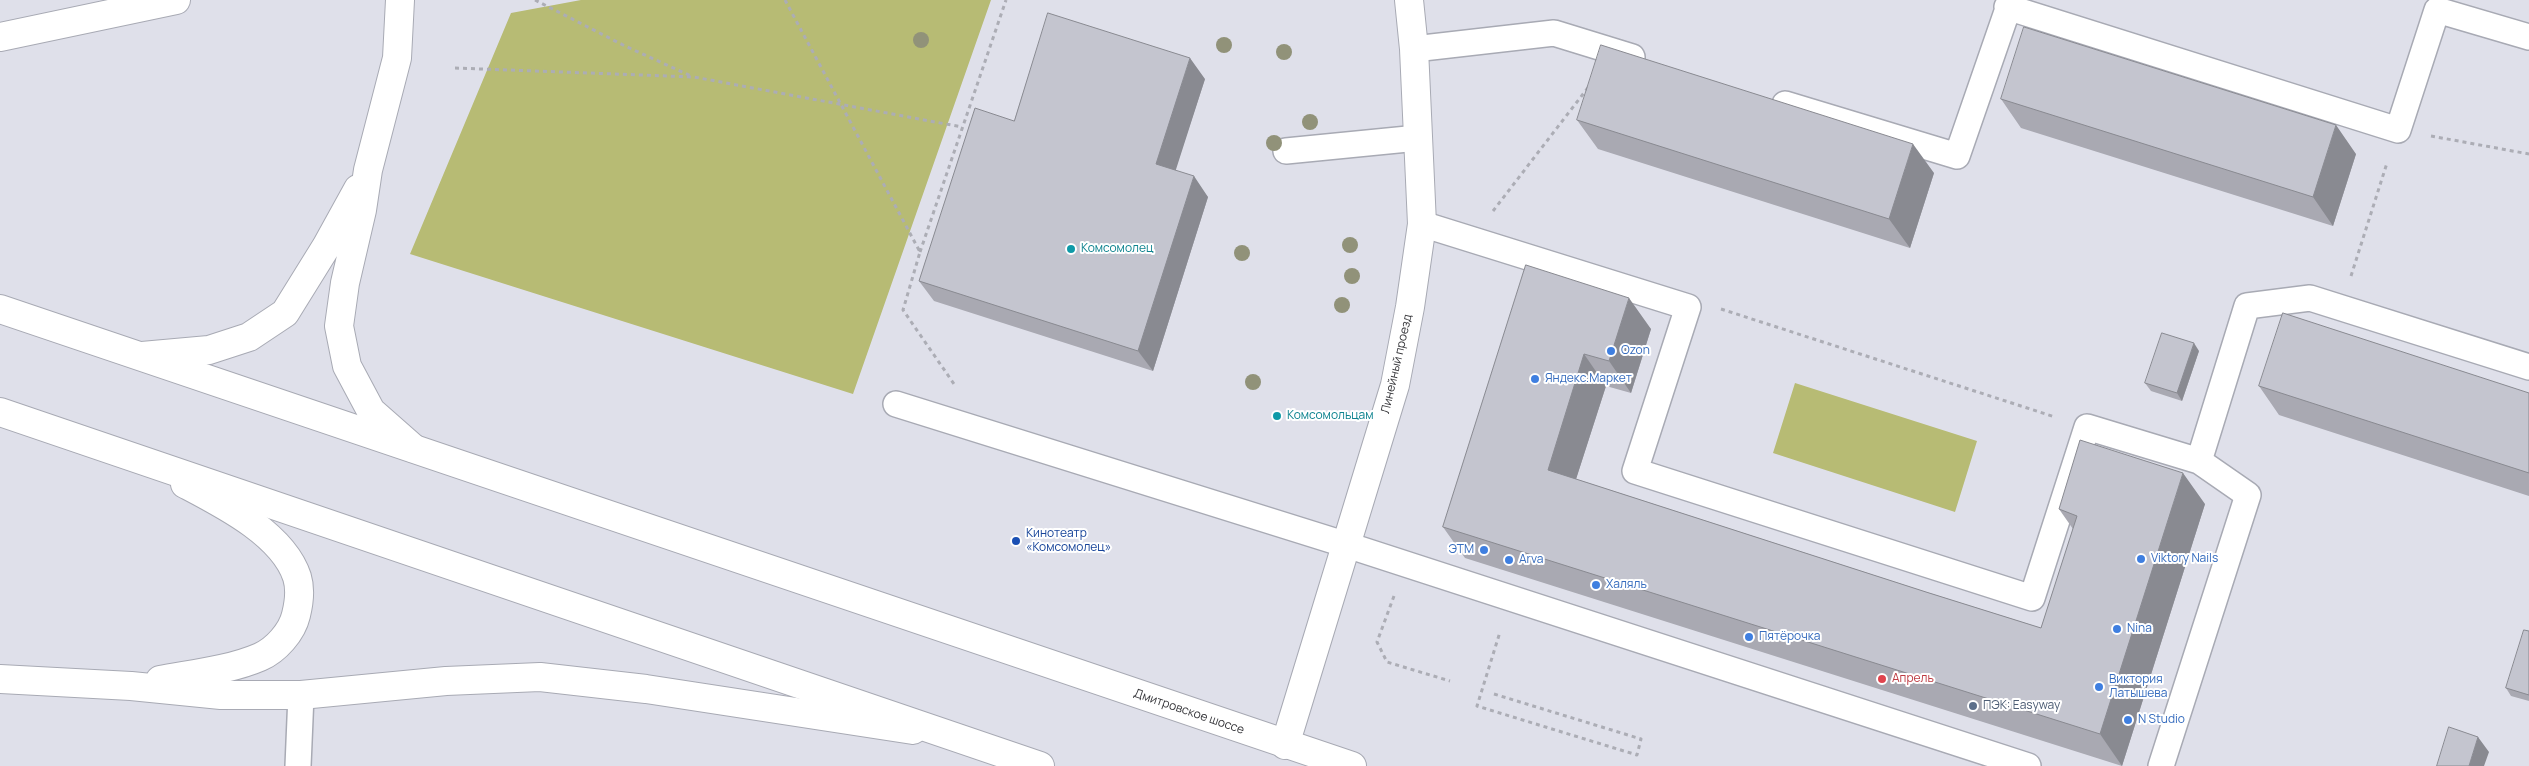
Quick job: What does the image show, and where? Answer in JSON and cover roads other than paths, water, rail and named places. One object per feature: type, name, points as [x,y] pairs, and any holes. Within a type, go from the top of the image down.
[{"type":"street","points":[[0,36],[176,0]]},
{"type":"street","points":[[400,0],[397,58],[368,170],[362,210],[344,283],[340,326],[347,366],[371,411],[413,448]]},
{"type":"street","name":"Линейный проезд","points":[[1285,745],[1395,385],[1410,307],[1422,224],[1414,49],[1409,0]]},
{"type":"street","points":[[142,356],[209,350],[249,337],[285,313],[326,247],[368,170]]},
{"type":"street","name":"Дмитровское шоссе","points":[[0,309],[1285,745],[1352,766]]},
{"type":"street","points":[[0,412],[1040,766]]},
{"type":"street","points":[[131,686],[220,668],[261,657],[280,643],[294,622],[300,599],[297,577],[282,551],[258,528],[222,503],[135,458]]},
{"type":"street","points":[[0,679],[131,686],[221,695],[300,695],[446,681],[540,678],[646,689],[956,737]]},
{"type":"lane","points":[[1767,98],[1957,156],[2009,4],[2398,130],[2437,10],[2529,37]]},
{"type":"lane","points":[[1414,49],[1554,33],[1653,64]]},
{"type":"lane","points":[[1286,151],[1418,138]]},
{"type":"lane","points":[[1422,224],[1688,307],[1635,471],[2032,598],[2087,427],[2199,461],[2248,495],[2161,766]]},
{"type":"lane","points":[[2199,461],[2247,306],[2310,298],[2529,367]]},
{"type":"lane","points":[[896,404],[1347,544],[2028,766]]},
{"type":"lane","points":[[298,766],[300,695]]},
{"type":"place","name":"Комсомолец","points":[[1071,249]]},
{"type":"place","name":"Ozon","points":[[1611,351]]},
{"type":"place","name":"Яндекс.Маркет","points":[[1535,379]]},
{"type":"place","name":"Комсомольцам","points":[[1277,416]]},
{"type":"place","name":"Кинотеатр «Комсомолец»","points":[[1016,541]]},
{"type":"place","name":"ЭТМ","points":[[1484,550]]},
{"type":"place","name":"Viktory Nails","points":[[2141,559]]},
{"type":"place","name":"Arva","points":[[1509,560]]},
{"type":"place","name":"Халяль","points":[[1596,585]]},
{"type":"place","name":"Nina","points":[[2117,629]]},
{"type":"place","name":"Пятёрочка","points":[[1749,637]]},
{"type":"place","name":"Апрель","points":[[1882,679]]},
{"type":"place","name":"Виктория Латышева","points":[[2099,687]]},
{"type":"place","name":"ПЭК: Easyway","points":[[1973,706]]},
{"type":"place","name":"N Studio","points":[[2128,720]]}]
